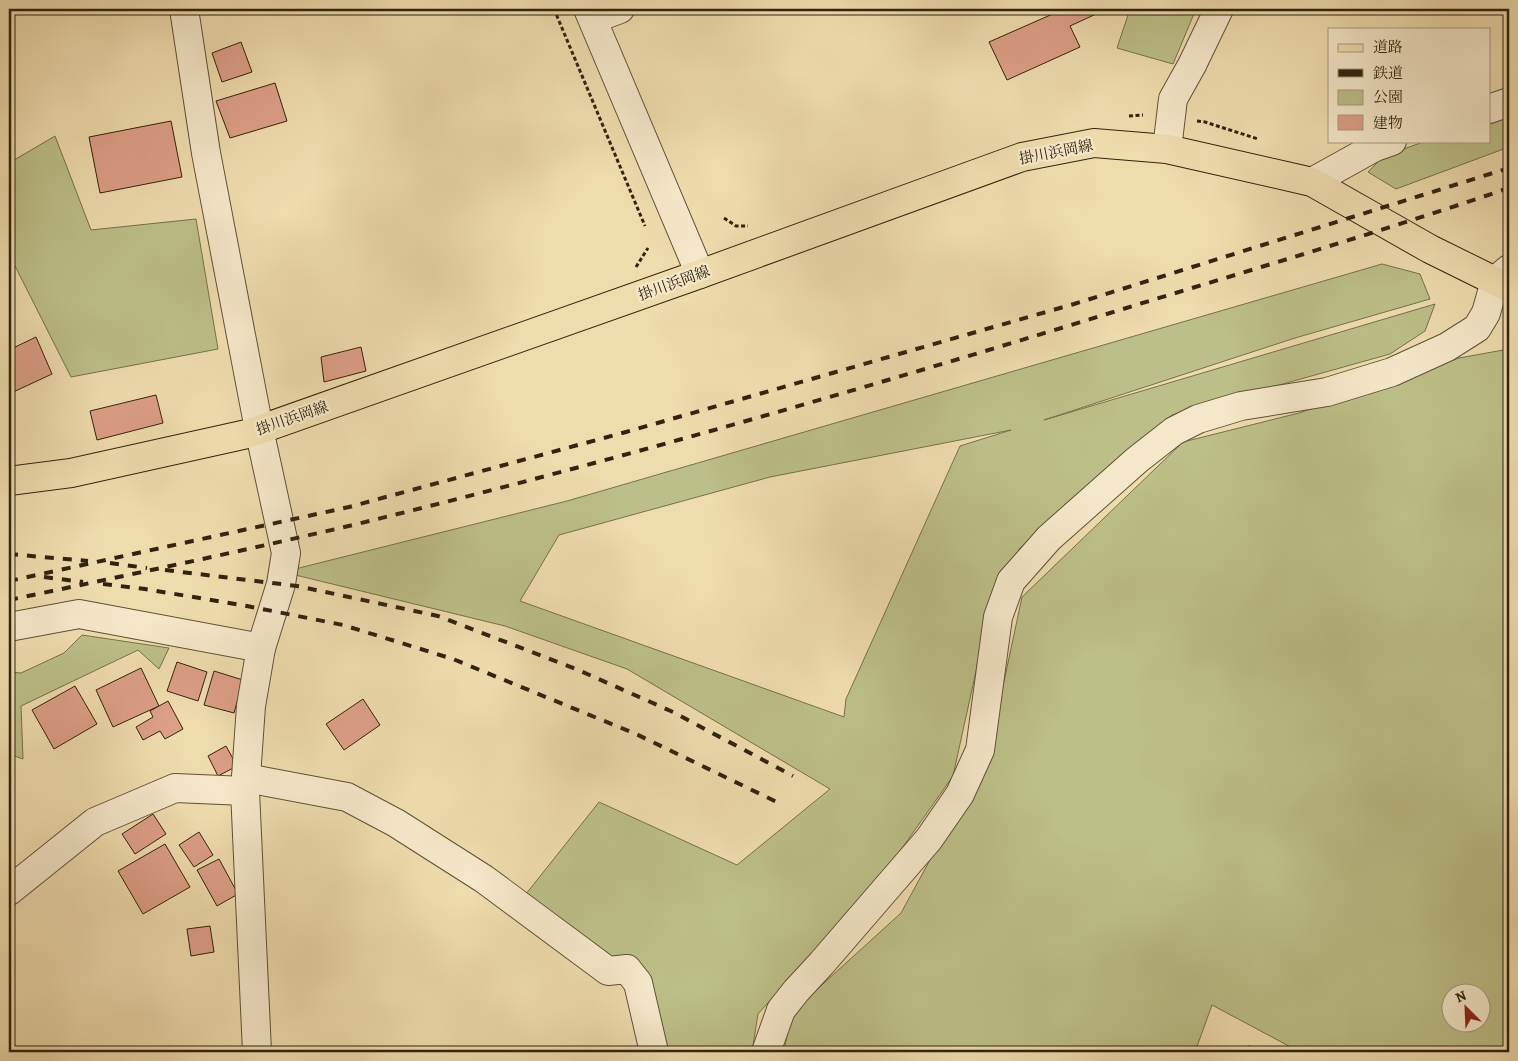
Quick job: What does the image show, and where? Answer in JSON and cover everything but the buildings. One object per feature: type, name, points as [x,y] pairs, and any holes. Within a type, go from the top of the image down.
[{"type":"main road","name":"掛川浜岡線","points":[[9,482],[71,473],[247,434],[700,274],[1022,157],[1094,143],[1167,149],[1312,182],[1430,249],[1505,279]]},
{"type":"street","points":[[184,9],[206,153],[259,429],[286,553],[281,584],[261,648],[251,706],[246,784],[257,1052]]},
{"type":"street","points":[[620,9],[591,14],[700,274]]},
{"type":"street","points":[[1167,149],[1173,99],[1219,9]]},
{"type":"street","points":[[1490,109],[1509,102]]},
{"type":"street","points":[[1312,182],[1375,147],[1389,142]]},
{"type":"street","points":[[766,1052],[781,1010],[929,839],[960,794],[980,750],[998,617],[1011,580],[1049,538],[1174,430],[1198,419],[1242,406],[1328,392],[1392,372],[1447,347],[1477,328],[1505,279]]},
{"type":"street","points":[[9,627],[79,614],[261,648]]},
{"type":"street","points":[[9,891],[95,822],[175,788],[246,784],[347,797],[396,823],[484,879],[608,971],[627,969],[638,982],[654,1052]]},
{"type":"path","points":[[554,9],[645,226]]},
{"type":"green space","points":[[1130,9],[1196,9],[1173,64],[1117,48]]},
{"type":"green space","points":[[1509,112],[1509,147],[1396,189],[1368,172],[1384,156],[1423,142],[1490,142],[1490,119]]},
{"type":"green space","points":[[55,136],[91,230],[196,219],[218,349],[71,377],[9,254],[9,163]]},
{"type":"green space","points":[[1382,264],[1420,274],[1430,299],[1295,338],[1044,420],[1435,304],[1425,331],[1390,354],[1172,415],[1020,548],[994,589],[953,776],[888,868],[758,1014],[752,1052],[655,1052],[627,969],[518,904],[599,802],[737,865],[830,789],[627,669],[505,626],[283,572],[567,501]],"holes":[[[1011,430],[960,446],[846,699],[844,717],[520,601],[559,535],[770,477]]]},
{"type":"green space","points":[[1509,349],[1509,1052],[1300,1052],[1212,1005],[1195,1052],[784,1052],[791,1013],[901,913],[989,752],[1022,597],[1183,442],[1299,413],[1459,358]]},
{"type":"green space","points":[[82,635],[169,648],[159,669],[138,650],[21,706],[23,759],[9,754],[9,672],[21,673],[64,653]]},
{"type":"railway","points":[[9,581],[349,507],[626,432],[1074,304],[1509,168]]},
{"type":"railway","points":[[9,600],[353,525],[550,475],[844,393],[1039,335],[1463,204],[1509,188]]},
{"type":"railway","points":[[9,554],[88,561]]},
{"type":"railway","points":[[110,563],[147,568]]},
{"type":"railway","points":[[165,570],[297,586],[438,616],[576,669],[673,712],[793,776]]},
{"type":"railway","points":[[44,577],[83,582]]},
{"type":"railway","points":[[103,584],[247,606],[343,625],[453,659],[636,734],[781,804]]},
{"type":"railway","points":[[1248,1047],[1257,1052]]}]
